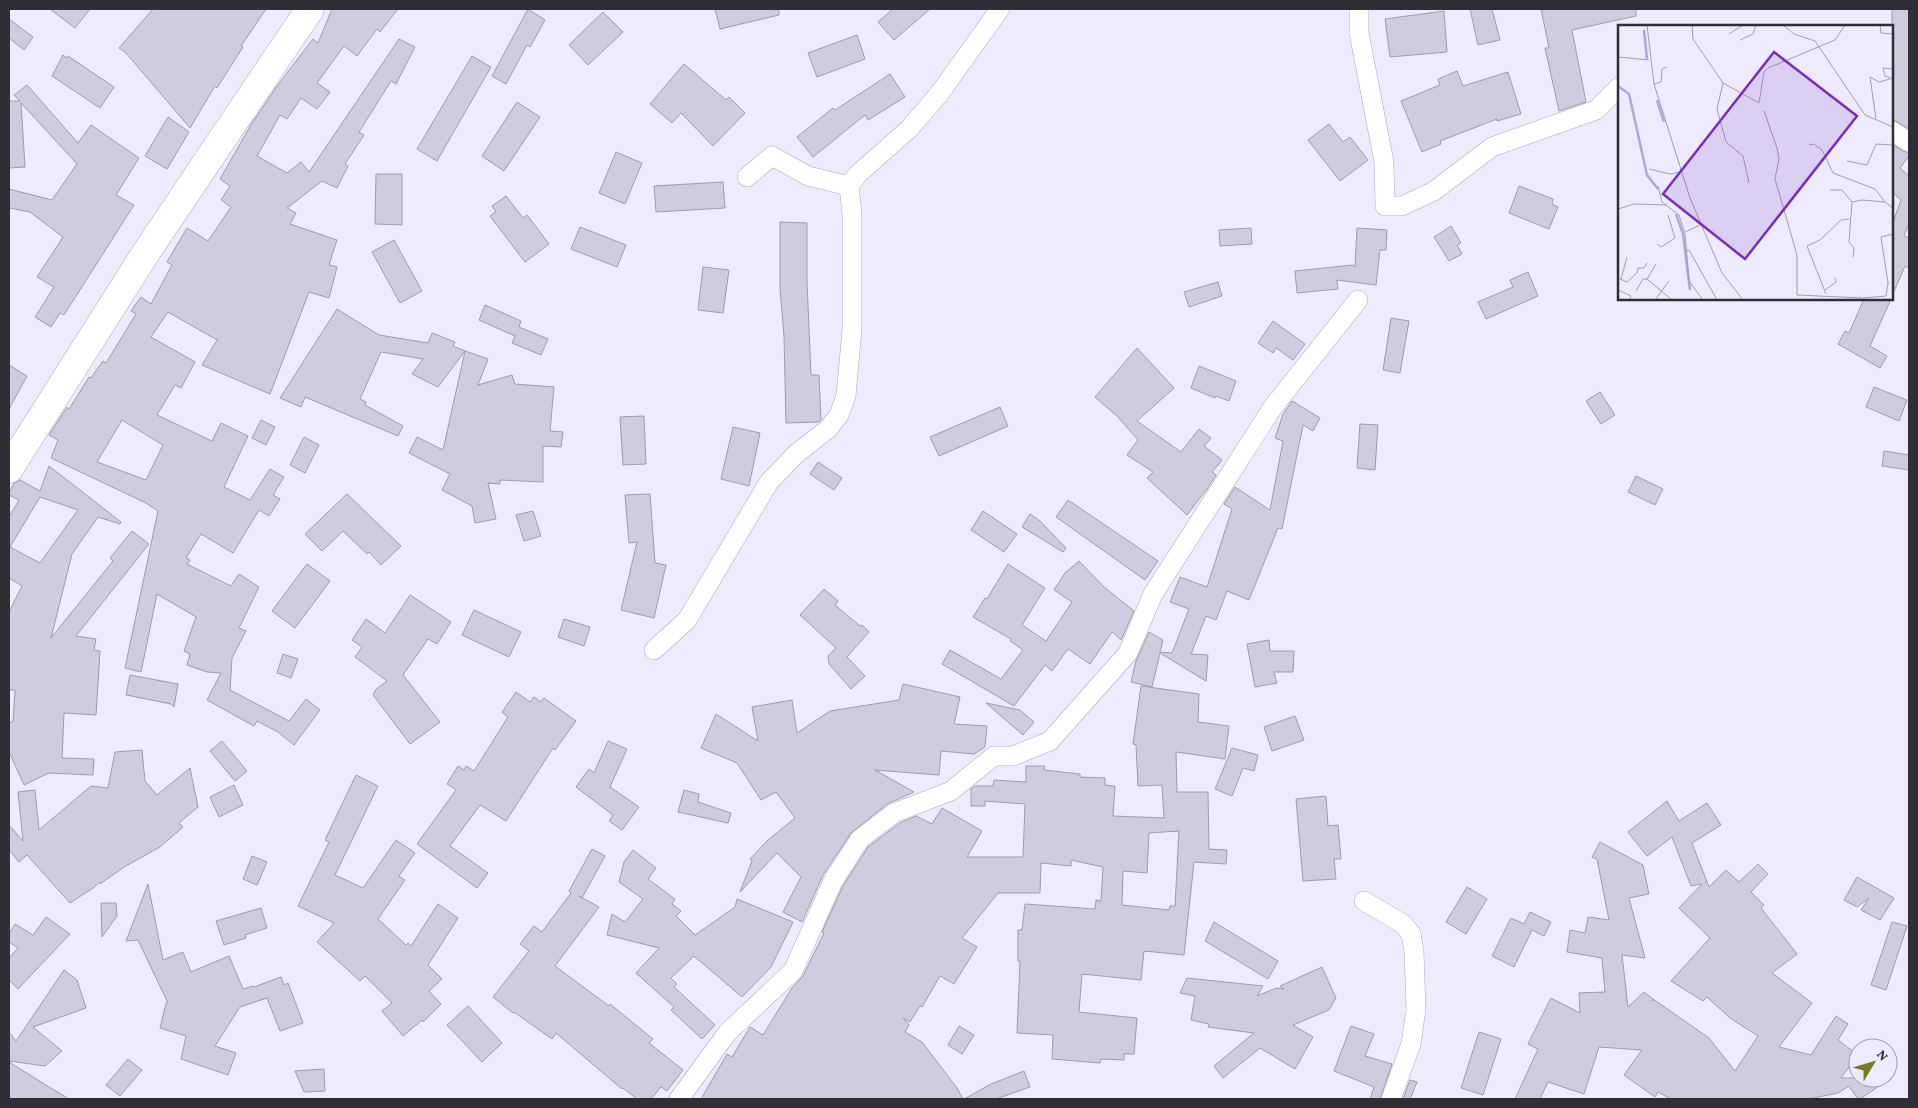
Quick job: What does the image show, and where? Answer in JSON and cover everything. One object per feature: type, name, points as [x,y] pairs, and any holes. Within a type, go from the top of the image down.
[{"type":"main road","points":[[9,469],[147,251],[310,9]]},
{"type":"street","points":[[654,650],[687,620],[769,482],[796,453],[828,429],[839,415],[846,396],[852,329],[852,214],[849,186],[858,174],[909,129],[939,94],[1000,9]]},
{"type":"street","points":[[1359,9],[1359,33],[1384,162],[1385,206],[1402,206],[1434,191],[1492,147],[1596,110],[1618,88]]},
{"type":"street","points":[[1893,132],[1909,142]]},
{"type":"street","points":[[747,177],[772,156],[808,176],[849,186]]},
{"type":"street","points":[[679,1099],[728,1032],[793,971],[832,881],[860,840],[894,813],[952,791],[994,756],[1013,756],[1050,741],[1128,653],[1153,594],[1273,407],[1358,300]]},
{"type":"street","points":[[1364,901],[1403,924],[1411,934],[1414,951],[1416,1009],[1411,1044],[1390,1099]]},
{"type":"building","points":[[50,9],[90,9],[75,28]]},
{"type":"building","points":[[153,9],[266,9],[241,46],[243,47],[217,88],[215,86],[190,128],[126,53],[119,48]]},
{"type":"building","points":[[332,9],[398,9],[380,32],[377,29],[357,56],[344,46],[317,83],[330,92],[317,109],[301,98],[287,119],[280,115],[257,156],[287,173],[301,162],[309,172],[399,39],[415,47],[396,84],[391,81],[359,132],[364,135],[345,164],[348,166],[337,188],[322,181],[287,208],[296,213],[290,224],[337,240],[329,265],[337,267],[329,298],[309,292],[270,394],[202,365],[217,340],[168,312],[151,337],[195,362],[181,388],[175,385],[157,415],[212,441],[221,423],[248,436],[224,487],[250,500],[270,469],[284,477],[273,495],[280,499],[269,516],[259,510],[233,553],[201,534],[186,558],[190,560],[187,564],[231,586],[239,574],[259,587],[239,628],[246,631],[232,658],[230,690],[289,721],[306,699],[320,710],[294,745],[278,732],[257,721],[254,726],[207,700],[221,673],[207,672],[187,665],[190,654],[184,651],[196,617],[157,594],[141,672],[125,668],[158,511],[146,503],[51,458],[58,440],[49,435],[67,407],[69,409],[89,377],[91,378],[103,361],[106,363],[136,314],[131,311],[141,297],[151,304],[172,265],[167,262],[187,228],[208,241],[231,207],[221,200],[230,186],[220,179],[252,123],[277,86],[313,39],[318,43]],"holes":[[[122,420],[163,445],[146,480],[97,462]]]},
{"type":"building","points":[[528,9],[545,20],[530,47],[527,45],[506,84],[492,76]]},
{"type":"building","points":[[715,9],[779,9],[779,15],[720,29]]},
{"type":"building","points":[[893,9],[930,9],[894,40],[878,22]]},
{"type":"building","points":[[1470,9],[1492,9],[1500,40],[1478,45]]},
{"type":"building","points":[[1541,9],[1636,9],[1636,16],[1572,30],[1586,102],[1559,111],[1545,48],[1549,48]]},
{"type":"building","points":[[1892,9],[1909,9],[1909,129],[1893,120]]},
{"type":"building","points":[[1444,11],[1447,52],[1390,57],[1385,19]]},
{"type":"building","points":[[603,12],[623,32],[588,65],[569,45]]},
{"type":"building","points":[[9,19],[33,37],[24,50],[9,38]]},
{"type":"building","points":[[857,35],[865,59],[817,77],[808,53]]},
{"type":"building","points":[[63,55],[66,58],[68,56],[114,87],[100,108],[52,76]]},
{"type":"building","points":[[472,56],[491,67],[437,161],[417,149]]},
{"type":"building","points":[[684,64],[726,100],[729,97],[745,113],[713,146],[681,113],[672,123],[650,104]]},
{"type":"building","points":[[1457,71],[1463,86],[1508,72],[1521,114],[1497,121],[1497,119],[1440,141],[1441,144],[1422,152],[1401,101],[1440,85],[1438,79]]},
{"type":"building","points":[[890,74],[905,97],[868,120],[865,115],[813,157],[797,137],[833,108],[835,110]]},
{"type":"building","points":[[27,85],[78,143],[91,125],[139,158],[116,195],[134,205],[64,315],[60,313],[51,327],[35,317],[54,287],[37,277],[63,237],[30,212],[9,208],[9,189],[52,200],[77,164],[21,103],[25,167],[9,168],[9,101],[20,101],[14,95]]},
{"type":"building","points":[[517,102],[540,117],[504,171],[482,156]]},
{"type":"building","points":[[168,117],[189,132],[167,169],[145,156]]},
{"type":"building","points":[[1329,124],[1343,142],[1350,137],[1368,160],[1340,181],[1308,140]]},
{"type":"building","points":[[1893,145],[1909,153],[1909,156],[1900,168],[1909,176],[1909,223],[1904,236],[1909,238],[1909,268],[1905,266],[1893,294],[1893,222],[1901,200],[1893,193]]},
{"type":"building","points":[[616,152],[642,163],[625,204],[599,193]]},
{"type":"building","points":[[376,174],[402,174],[402,225],[375,224]]},
{"type":"building","points":[[723,182],[725,208],[656,212],[654,186]]},
{"type":"building","points":[[1519,186],[1553,199],[1552,204],[1558,207],[1549,229],[1509,213]]},
{"type":"building","points":[[506,196],[523,218],[527,215],[549,244],[525,262],[490,216],[496,212],[492,206]]},
{"type":"building","points":[[780,222],[807,223],[807,282],[811,375],[819,375],[821,420],[818,422],[786,423],[784,336],[780,288]]},
{"type":"building","points":[[1451,226],[1461,243],[1457,245],[1462,254],[1449,261],[1434,237]]},
{"type":"building","points":[[580,227],[626,245],[617,267],[571,249]]},
{"type":"building","points":[[1251,228],[1252,244],[1220,246],[1219,230]]},
{"type":"building","points":[[1357,228],[1387,230],[1386,250],[1380,250],[1376,285],[1337,280],[1338,289],[1297,293],[1295,271],[1353,265],[1355,267]]},
{"type":"building","points":[[394,240],[422,291],[400,303],[372,252]]},
{"type":"building","points":[[703,267],[729,270],[723,313],[698,310]]},
{"type":"building","points":[[1528,272],[1538,296],[1486,319],[1478,302],[1513,287],[1510,280]]},
{"type":"building","points":[[1218,282],[1222,296],[1189,307],[1184,292]]},
{"type":"building","points":[[1864,300],[1891,300],[1870,346],[1887,356],[1880,368],[1838,344],[1845,331],[1849,333]]},
{"type":"building","points":[[485,305],[521,321],[519,327],[548,339],[541,355],[512,343],[515,336],[479,320]]},
{"type":"building","points":[[337,309],[379,335],[428,343],[432,333],[455,342],[453,346],[465,351],[438,387],[412,374],[423,359],[381,352],[360,399],[366,402],[365,405],[403,426],[398,436],[305,397],[301,407],[280,398]]},
{"type":"building","points":[[1391,318],[1409,321],[1400,373],[1383,370]]},
{"type":"building","points":[[1273,321],[1305,344],[1293,360],[1276,348],[1273,353],[1258,343]]},
{"type":"building","points":[[1137,348],[1174,388],[1137,421],[1181,452],[1199,429],[1211,438],[1204,446],[1222,460],[1212,472],[1216,475],[1187,515],[1147,478],[1153,472],[1127,455],[1138,440],[1117,416],[1095,397]]},
{"type":"building","points":[[465,351],[488,359],[478,385],[512,375],[515,384],[554,387],[550,431],[563,432],[561,447],[543,446],[543,482],[500,480],[500,484],[488,483],[496,519],[475,523],[472,506],[442,490],[450,474],[409,453],[417,437],[443,450]]},
{"type":"building","points":[[9,365],[27,376],[9,409]]},
{"type":"building","points":[[1199,366],[1236,381],[1229,401],[1216,396],[1215,398],[1191,388]]},
{"type":"building","points":[[1874,387],[1907,400],[1899,421],[1866,407]]},
{"type":"building","points":[[1600,392],[1615,415],[1601,424],[1586,401]]},
{"type":"building","points":[[1292,401],[1320,418],[1313,431],[1303,425],[1282,529],[1278,528],[1249,600],[1227,591],[1216,620],[1206,616],[1191,654],[1208,655],[1206,681],[1160,653],[1152,687],[1131,682],[1136,661],[1149,632],[1163,640],[1160,652],[1172,653],[1189,609],[1170,602],[1180,577],[1207,587],[1232,509],[1224,504],[1235,487],[1270,510],[1283,441],[1275,438],[1283,414]]},
{"type":"building","points":[[1000,407],[1008,426],[939,456],[930,437]]},
{"type":"building","points":[[644,416],[646,464],[623,465],[620,417]]},
{"type":"building","points":[[261,420],[275,427],[266,445],[252,438]]},
{"type":"building","points":[[1360,424],[1378,425],[1375,470],[1357,468]]},
{"type":"building","points":[[733,427],[760,433],[749,486],[721,479]]},
{"type":"building","points":[[304,437],[319,445],[305,473],[290,465]]},
{"type":"building","points":[[1884,451],[1909,455],[1909,470],[1882,466]]},
{"type":"building","points":[[818,462],[842,478],[834,490],[810,474]]},
{"type":"building","points":[[49,466],[121,522],[120,524],[98,517],[72,554],[51,638],[113,561],[110,558],[132,531],[149,544],[76,636],[96,639],[94,650],[100,651],[96,715],[64,713],[62,758],[94,759],[93,775],[49,773],[24,785],[9,752],[9,722],[13,722],[15,690],[9,690],[9,612],[22,586],[9,578],[9,517],[19,500],[9,495],[9,493],[14,483],[20,480],[40,491]],"holes":[[[40,497],[78,510],[40,563],[10,547]]]},
{"type":"building","points":[[1636,476],[1663,489],[1655,505],[1628,492]]},
{"type":"building","points":[[347,494],[401,546],[381,565],[369,552],[367,554],[343,531],[322,551],[305,534]]},
{"type":"building","points":[[650,494],[655,563],[666,565],[654,618],[621,610],[637,542],[629,543],[625,495]]},
{"type":"building","points":[[1068,500],[1158,561],[1145,580],[1056,517]]},
{"type":"building","points":[[533,511],[541,536],[524,541],[516,515]]},
{"type":"building","points":[[983,511],[1017,534],[1004,552],[971,530]]},
{"type":"building","points":[[1030,514],[1039,520],[1066,548],[1063,552],[1022,527]]},
{"type":"building","points":[[1079,561],[1104,587],[1134,611],[1121,640],[1112,632],[1090,664],[1068,649],[1052,671],[1045,665],[1014,706],[942,664],[950,650],[1001,679],[1023,650],[1010,641],[1011,639],[973,617],[985,598],[987,599],[1008,564],[1045,588],[1022,625],[1046,641],[1072,602],[1054,590],[1065,573]]},
{"type":"building","points":[[307,564],[330,581],[295,628],[272,611]]},
{"type":"building","points":[[824,589],[838,601],[835,605],[869,632],[847,657],[865,676],[851,689],[829,664],[828,656],[836,648],[800,615]]},
{"type":"building","points":[[410,595],[451,622],[437,644],[428,639],[403,675],[440,722],[410,744],[373,695],[376,689],[387,681],[355,657],[362,647],[352,640],[366,619],[385,633]]},
{"type":"building","points":[[474,610],[521,632],[509,657],[462,635]]},
{"type":"building","points":[[564,619],[590,627],[584,646],[558,637]]},
{"type":"building","points":[[1269,640],[1270,651],[1294,651],[1293,672],[1274,672],[1277,683],[1255,687],[1247,644]]},
{"type":"building","points":[[283,654],[298,659],[291,678],[277,673]]},
{"type":"building","points":[[130,675],[178,684],[174,707],[171,704],[126,695]]},
{"type":"building","points":[[903,684],[960,697],[954,724],[987,726],[985,747],[974,754],[941,751],[939,775],[875,770],[914,792],[887,804],[851,833],[823,875],[802,922],[783,912],[801,877],[777,853],[740,892],[752,861],[750,859],[768,840],[795,818],[776,792],[761,800],[737,763],[701,748],[716,714],[758,741],[752,707],[792,700],[797,733],[830,711],[899,700]]},
{"type":"building","points":[[1141,686],[1199,694],[1198,722],[1229,726],[1225,759],[1176,752],[1177,792],[1208,792],[1209,849],[1227,850],[1226,864],[1194,862],[1184,955],[1144,951],[1141,980],[1082,974],[1079,1012],[1137,1018],[1134,1054],[1124,1054],[1124,1060],[1101,1059],[1100,1063],[1052,1059],[1053,1035],[1017,1033],[1020,961],[1018,961],[1018,930],[1022,930],[1025,904],[1095,909],[1096,900],[1101,901],[1103,867],[1071,860],[1071,866],[1041,863],[1040,893],[998,893],[962,938],[977,947],[954,984],[940,976],[922,1007],[920,1006],[910,1022],[903,1018],[909,1025],[905,1032],[922,1042],[957,1088],[963,1099],[701,1099],[727,1054],[732,1057],[750,1027],[763,1035],[792,988],[803,976],[824,933],[822,932],[843,886],[868,847],[900,823],[916,816],[932,824],[942,808],[982,831],[967,857],[1023,857],[1025,804],[985,801],[985,806],[971,806],[971,789],[975,786],[993,786],[994,780],[1026,782],[1026,766],[1045,766],[1044,770],[1080,774],[1080,777],[1105,778],[1105,785],[1115,786],[1113,816],[1164,818],[1162,785],[1138,786],[1136,745],[1133,744]],"holes":[[[1179,831],[1175,906],[1170,906],[1169,910],[1122,905],[1123,871],[1147,873],[1149,833]]]},
{"type":"building","points":[[516,692],[530,702],[534,697],[541,702],[544,698],[576,721],[555,750],[553,748],[506,821],[480,805],[450,846],[488,873],[477,888],[417,844],[456,790],[447,784],[458,766],[464,770],[466,766],[474,771],[508,717],[502,712]]},
{"type":"building","points":[[986,703],[1020,710],[1034,722],[1023,735]]},
{"type":"building","points":[[1295,716],[1304,740],[1272,751],[1264,727]]},
{"type":"building","points":[[222,741],[247,771],[235,781],[210,751]]},
{"type":"building","points":[[608,741],[627,749],[610,787],[639,807],[622,830],[609,821],[613,815],[576,787],[589,769],[594,773]]},
{"type":"building","points":[[1232,748],[1258,755],[1254,771],[1243,768],[1232,796],[1215,789]]},
{"type":"building","points":[[142,750],[145,781],[157,795],[190,768],[198,807],[179,823],[183,827],[160,847],[124,867],[70,903],[27,855],[19,862],[9,850],[9,825],[23,841],[18,792],[35,790],[39,830],[91,786],[108,788],[115,752]]},
{"type":"building","points":[[356,775],[378,786],[335,875],[363,888],[396,840],[415,853],[399,876],[405,880],[378,919],[406,945],[408,943],[411,946],[438,904],[458,918],[428,965],[442,979],[429,991],[441,1004],[423,1022],[422,1020],[403,1036],[382,1011],[392,1003],[365,976],[360,981],[317,942],[334,923],[298,906],[329,842],[325,840]]},
{"type":"building","points":[[234,785],[243,805],[219,817],[210,797]]},
{"type":"building","points":[[684,790],[699,794],[698,802],[731,813],[728,823],[678,812]]},
{"type":"building","points":[[1326,796],[1328,826],[1338,825],[1341,859],[1334,859],[1336,879],[1303,881],[1296,799]]},
{"type":"building","points":[[1667,801],[1679,821],[1707,803],[1721,825],[1692,843],[1709,887],[1726,870],[1739,882],[1758,864],[1768,874],[1751,892],[1764,905],[1761,908],[1797,954],[1772,973],[1812,1003],[1779,1047],[1811,1055],[1836,1016],[1848,1024],[1838,1040],[1848,1048],[1848,1069],[1841,1078],[1848,1078],[1848,1087],[1838,1093],[1809,1099],[1671,1099],[1658,1092],[1655,1097],[1624,1075],[1642,1050],[1599,1047],[1584,1094],[1548,1082],[1540,1099],[1515,1099],[1538,1049],[1528,1044],[1551,998],[1580,1013],[1579,993],[1605,992],[1602,958],[1567,952],[1570,930],[1585,933],[1588,917],[1609,920],[1597,859],[1592,857],[1600,842],[1643,865],[1649,894],[1629,898],[1645,958],[1622,955],[1628,1007],[1644,992],[1709,1038],[1735,1071],[1758,1036],[1730,1018],[1707,997],[1703,1001],[1671,981],[1710,938],[1679,908],[1702,884],[1691,886],[1672,837],[1647,856],[1628,832]]},
{"type":"building","points":[[592,849],[605,856],[582,898],[599,907],[555,966],[609,1006],[610,1004],[653,1039],[649,1043],[683,1070],[667,1091],[661,1087],[651,1099],[637,1099],[622,1089],[556,1033],[552,1039],[493,997],[529,951],[520,944],[534,926],[542,932],[571,893],[569,891]]},
{"type":"building","points":[[633,850],[656,868],[648,879],[675,899],[672,904],[681,911],[676,916],[695,935],[735,907],[737,899],[793,922],[771,967],[742,997],[694,956],[671,978],[677,984],[674,987],[715,1025],[702,1039],[671,1010],[674,1007],[636,973],[659,948],[607,935],[612,914],[625,922],[643,899],[619,882],[624,862]]},
{"type":"building","points":[[252,856],[267,862],[257,885],[243,879]]},
{"type":"building","points":[[1857,877],[1894,898],[1880,920],[1861,910],[1869,898],[1857,907],[1844,900]]},
{"type":"building","points":[[148,884],[163,960],[183,952],[191,972],[229,956],[243,989],[281,977],[284,985],[288,983],[303,1023],[280,1031],[267,998],[240,1007],[215,1046],[236,1053],[228,1075],[181,1059],[186,1036],[160,1028],[166,1003],[168,1003],[138,940],[126,941]]},
{"type":"building","points":[[1467,887],[1487,899],[1466,934],[1446,922]]},
{"type":"building","points":[[101,903],[116,903],[117,916],[102,937]]},
{"type":"building","points":[[261,908],[267,928],[245,935],[246,938],[224,945],[216,921]]},
{"type":"building","points":[[1530,912],[1551,922],[1544,936],[1532,930],[1514,967],[1492,956],[1511,918],[1524,924]]},
{"type":"building","points":[[46,917],[70,934],[18,989],[9,980],[9,958],[18,948],[9,942],[9,934],[15,924],[33,935]]},
{"type":"building","points":[[1214,922],[1278,961],[1268,979],[1205,941]]},
{"type":"building","points":[[1892,922],[1907,926],[1886,990],[1871,985]]},
{"type":"building","points":[[1322,967],[1336,998],[1329,1010],[1293,1025],[1313,1037],[1295,1069],[1260,1048],[1223,1078],[1214,1066],[1254,1033],[1208,1027],[1209,1024],[1191,1020],[1195,996],[1180,993],[1187,978],[1263,986],[1257,996],[1276,988],[1284,989],[1280,986]]},
{"type":"building","points":[[64,970],[77,980],[86,1008],[33,1027],[62,1051],[45,1066],[9,1061],[9,1032],[16,1041]]},
{"type":"building","points":[[468,1006],[502,1043],[482,1062],[447,1025]]},
{"type":"building","points":[[959,1026],[974,1035],[962,1054],[948,1045]]},
{"type":"building","points":[[1351,1026],[1374,1034],[1365,1056],[1392,1064],[1380,1099],[1370,1099],[1374,1087],[1334,1071]]},
{"type":"building","points":[[1479,1032],[1501,1039],[1483,1095],[1461,1088]]},
{"type":"building","points":[[128,1059],[142,1070],[120,1096],[106,1085]]},
{"type":"building","points":[[9,1062],[33,1077],[69,1099],[9,1099]]},
{"type":"building","points":[[324,1069],[325,1091],[304,1092],[295,1071]]},
{"type":"building","points":[[1024,1071],[1030,1087],[996,1099],[964,1099],[991,1084]]},
{"type":"building","points":[[1410,1080],[1417,1082],[1410,1099],[1403,1099]]},
{"type":"building","points":[[1850,1088],[1876,1088],[1860,1099],[1858,1099]]}]
